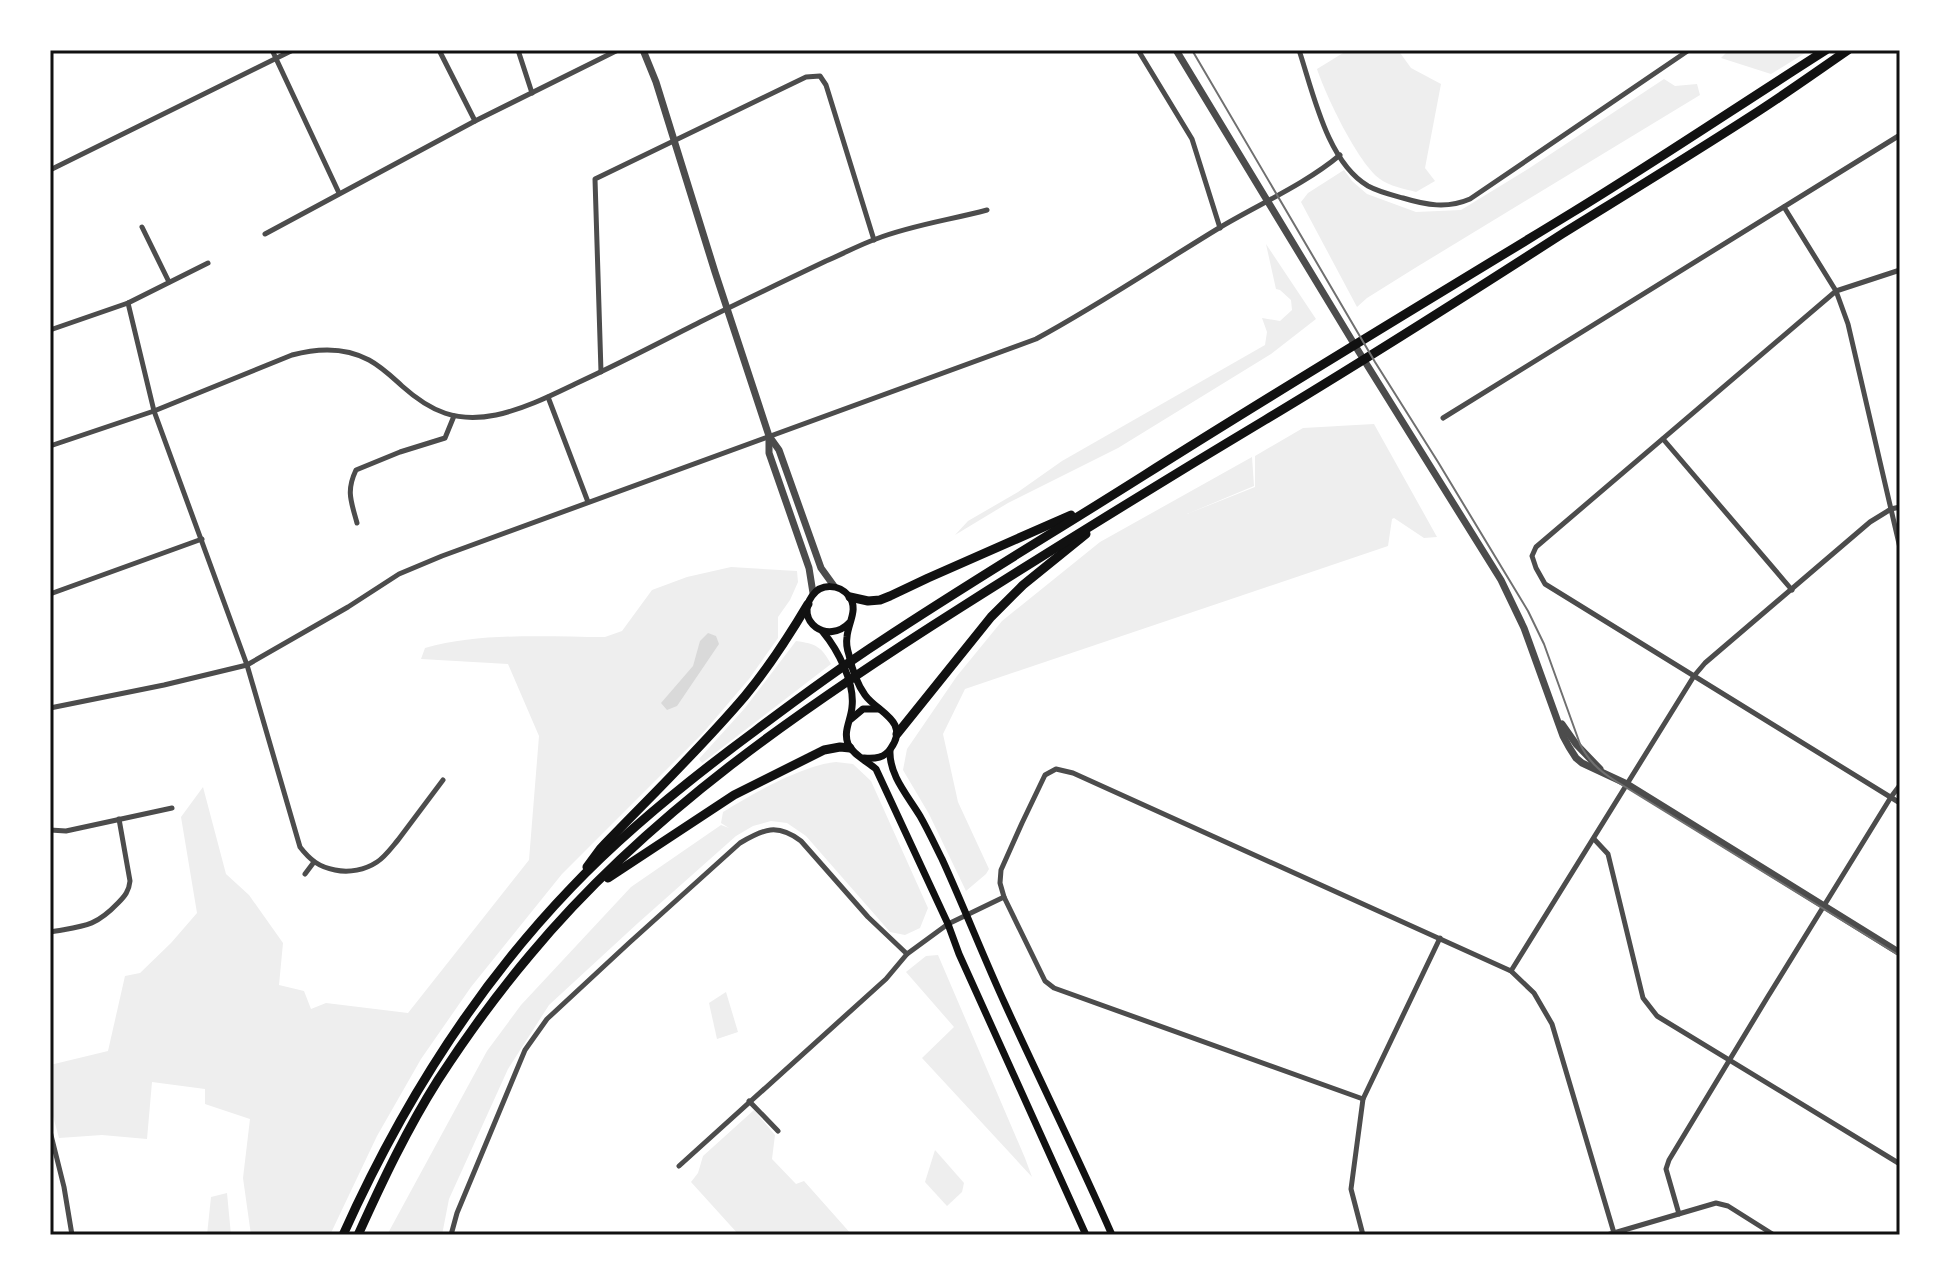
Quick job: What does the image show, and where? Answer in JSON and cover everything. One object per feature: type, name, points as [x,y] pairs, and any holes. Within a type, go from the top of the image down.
[{"type":"highway","points":[[571,888],[640,823],[716,760],[882,640],[1406,312],[1576,210],[1826,50]]},
{"type":"highway","points":[[358,1235],[389,1168],[438,1081],[530,955],[588,891],[666,818],[730,767],[822,698],[888,654],[1116,509],[1454,303],[1752,115],[1848,50]]},
{"type":"highway","points":[[850,597],[880,600],[1100,503]]},
{"type":"highway","points":[[897,734],[991,617],[1023,585],[1116,509]]},
{"type":"highway","points":[[343,1235],[406,1108],[482,993],[601,848],[747,694],[808,604]]},
{"type":"highway","points":[[588,891],[734,795],[824,750],[850,748]]},
{"type":"main road","points":[[1086,1235],[876,769],[850,748],[846,731],[853,704],[845,671],[832,643],[807,615],[813,593],[821,588],[834,586],[850,597],[853,612],[846,638],[848,654],[866,698],[894,721],[897,734],[889,760],[895,776],[929,831],[1112,1235]]},
{"type":"main road","points":[[823,632],[841,630],[850,622]]},
{"type":"main road","points":[[849,720],[863,709],[879,709]]},
{"type":"main road","points":[[863,758],[881,757],[890,751]]},
{"type":"street","points":[[272,50],[339,193]]},
{"type":"street","points":[[50,170],[293,50]]},
{"type":"street","points":[[439,50],[475,121]]},
{"type":"street","points":[[518,50],[532,93]]},
{"type":"street","points":[[265,234],[475,121],[618,50]]},
{"type":"street","points":[[643,50],[675,140],[769,436],[779,450],[821,568],[834,586]]},
{"type":"street","points":[[1138,50],[1192,139],[1220,228]]},
{"type":"street","points":[[1176,50],[1501,580],[1524,628],[1556,716],[1576,744],[1604,772],[1900,953]]},
{"type":"street","points":[[1299,50],[1328,137],[1359,178],[1381,191],[1440,206],[1456,205],[1483,191],[1689,50]]},
{"type":"street","points":[[601,372],[595,179],[675,140],[806,77],[820,76],[826,85],[874,240]]},
{"type":"street","points":[[1443,418],[1900,135]]},
{"type":"street","points":[[50,708],[247,665],[399,574],[1036,339],[1340,155]]},
{"type":"street","points":[[1784,207],[1836,291],[1848,324],[1900,548]]},
{"type":"street","points":[[50,446],[154,411],[311,350],[348,352],[369,360],[434,410],[466,418],[495,415],[548,397],[774,285],[874,240],[926,223],[987,210]]},
{"type":"street","points":[[142,227],[169,282]]},
{"type":"street","points":[[50,330],[128,303],[208,263]]},
{"type":"street","points":[[1900,270],[1836,291],[1536,547],[1532,556],[1550,588],[1900,803]]},
{"type":"street","points":[[128,303],[154,411],[247,665],[300,847],[309,860],[337,871],[350,872],[367,867],[379,861],[443,780]]},
{"type":"street","points":[[548,397],[588,502]]},
{"type":"street","points":[[357,523],[349,493],[356,470],[445,438],[454,416]]},
{"type":"street","points":[[769,436],[769,453],[809,568],[813,593]]},
{"type":"street","points":[[1663,439],[1792,590]]},
{"type":"street","points":[[1511,971],[1694,676],[1705,663],[1870,522],[1900,507]]},
{"type":"street","points":[[50,594],[202,539]]},
{"type":"street","points":[[1363,1099],[1054,988],[1045,981],[1000,883],[1001,870],[1045,775],[1056,769],[1073,773],[1511,971],[1534,993],[1552,1024],[1614,1233]]},
{"type":"street","points":[[1679,1214],[1666,1169],[1900,785]]},
{"type":"street","points":[[50,830],[66,831],[172,808]]},
{"type":"street","points":[[50,932],[100,920],[129,889],[119,819]]},
{"type":"street","points":[[451,1235],[457,1213],[525,1050],[547,1019],[740,843],[761,831],[789,832],[907,954]]},
{"type":"street","points":[[1594,839],[1608,854],[1643,998],[1657,1016],[1900,1164]]},
{"type":"street","points":[[305,874],[314,862]]},
{"type":"street","points":[[679,1166],[886,979],[907,954],[966,913],[1004,897]]},
{"type":"street","points":[[1363,1235],[1351,1189],[1363,1099],[1440,938]]},
{"type":"street","points":[[749,1101],[778,1131]]},
{"type":"street","points":[[50,1131],[72,1235]]},
{"type":"street","points":[[1607,1235],[1716,1203],[1774,1235]]},
{"type":"shaded area","points":[[1348,50],[1398,50],[1411,68],[1441,84],[1425,168],[1435,181],[1416,192],[1388,184],[1371,171],[1335,111],[1317,69]]},
{"type":"shaded area","points":[[1729,50],[1810,50],[1771,74],[1721,58]]},
{"type":"shaded area","points":[[1664,79],[1675,86],[1697,84],[1700,95],[1415,268],[1357,307],[1301,202],[1308,193],[1344,170],[1367,194],[1416,212],[1461,210]]},
{"type":"shaded area","points":[[1266,244],[1316,319],[1271,354],[1118,448],[1008,503],[955,535],[968,521],[1018,492],[1062,461],[1265,345],[1267,332],[1262,318],[1280,321],[1292,310],[1291,300],[1276,289]]},
{"type":"shaded area","points":[[1374,424],[1437,537],[1424,538],[1394,518],[1388,546],[965,689],[943,734],[958,802],[989,869],[966,891],[929,814],[903,770],[907,749],[957,676],[1002,621],[1100,542],[1252,457],[1254,486],[1187,514],[1255,487],[1255,456],[1303,428]]},
{"type":"shaded area","points":[[731,567],[797,571],[798,582],[778,617],[778,638],[749,679],[702,734],[562,874],[471,987],[421,1059],[377,1136],[330,1235],[251,1235],[243,1178],[250,1119],[205,1104],[205,1089],[152,1082],[147,1139],[102,1135],[59,1138],[50,1105],[50,1065],[108,1051],[125,976],[140,973],[197,913],[181,817],[203,787],[226,874],[249,895],[283,943],[279,985],[304,991],[311,1009],[326,1003],[408,1013],[529,860],[539,736],[508,664],[421,659],[425,648],[491,637],[605,637],[622,631],[652,590],[687,577]]},
{"type":"shaded area","points":[[708,633],[716,636],[719,644],[677,706],[667,710],[661,703],[693,666],[700,641]]},
{"type":"shaded area","points":[[796,641],[817,647],[831,664],[702,763],[699,759],[745,708]]},
{"type":"shaded area","points":[[836,762],[853,764],[871,781],[928,908],[920,928],[905,935],[890,932],[806,836],[787,823],[771,821],[753,826],[736,836],[549,1005],[508,1069],[449,1199],[442,1235],[387,1235],[487,1051],[521,1005],[631,887],[721,825],[729,828],[721,823],[723,812],[793,774]]},
{"type":"shaded area","points":[[938,955],[1032,1177],[922,1058],[954,1027],[906,972],[926,956]]},
{"type":"shaded area","points":[[726,992],[738,1032],[717,1039],[709,1003]]},
{"type":"shaded area","points":[[754,1110],[775,1135],[772,1159],[796,1184],[804,1181],[852,1235],[739,1235],[691,1182],[698,1173],[703,1156]]},
{"type":"shaded area","points":[[935,1150],[964,1183],[962,1192],[947,1206],[925,1182]]},
{"type":"shaded area","points":[[227,1193],[231,1235],[207,1235],[211,1197]]},
{"type":"tram line","points":[[1192,50],[1375,362],[1528,611],[1544,644],[1580,744],[1590,760],[1614,780],[1900,956]]}]
